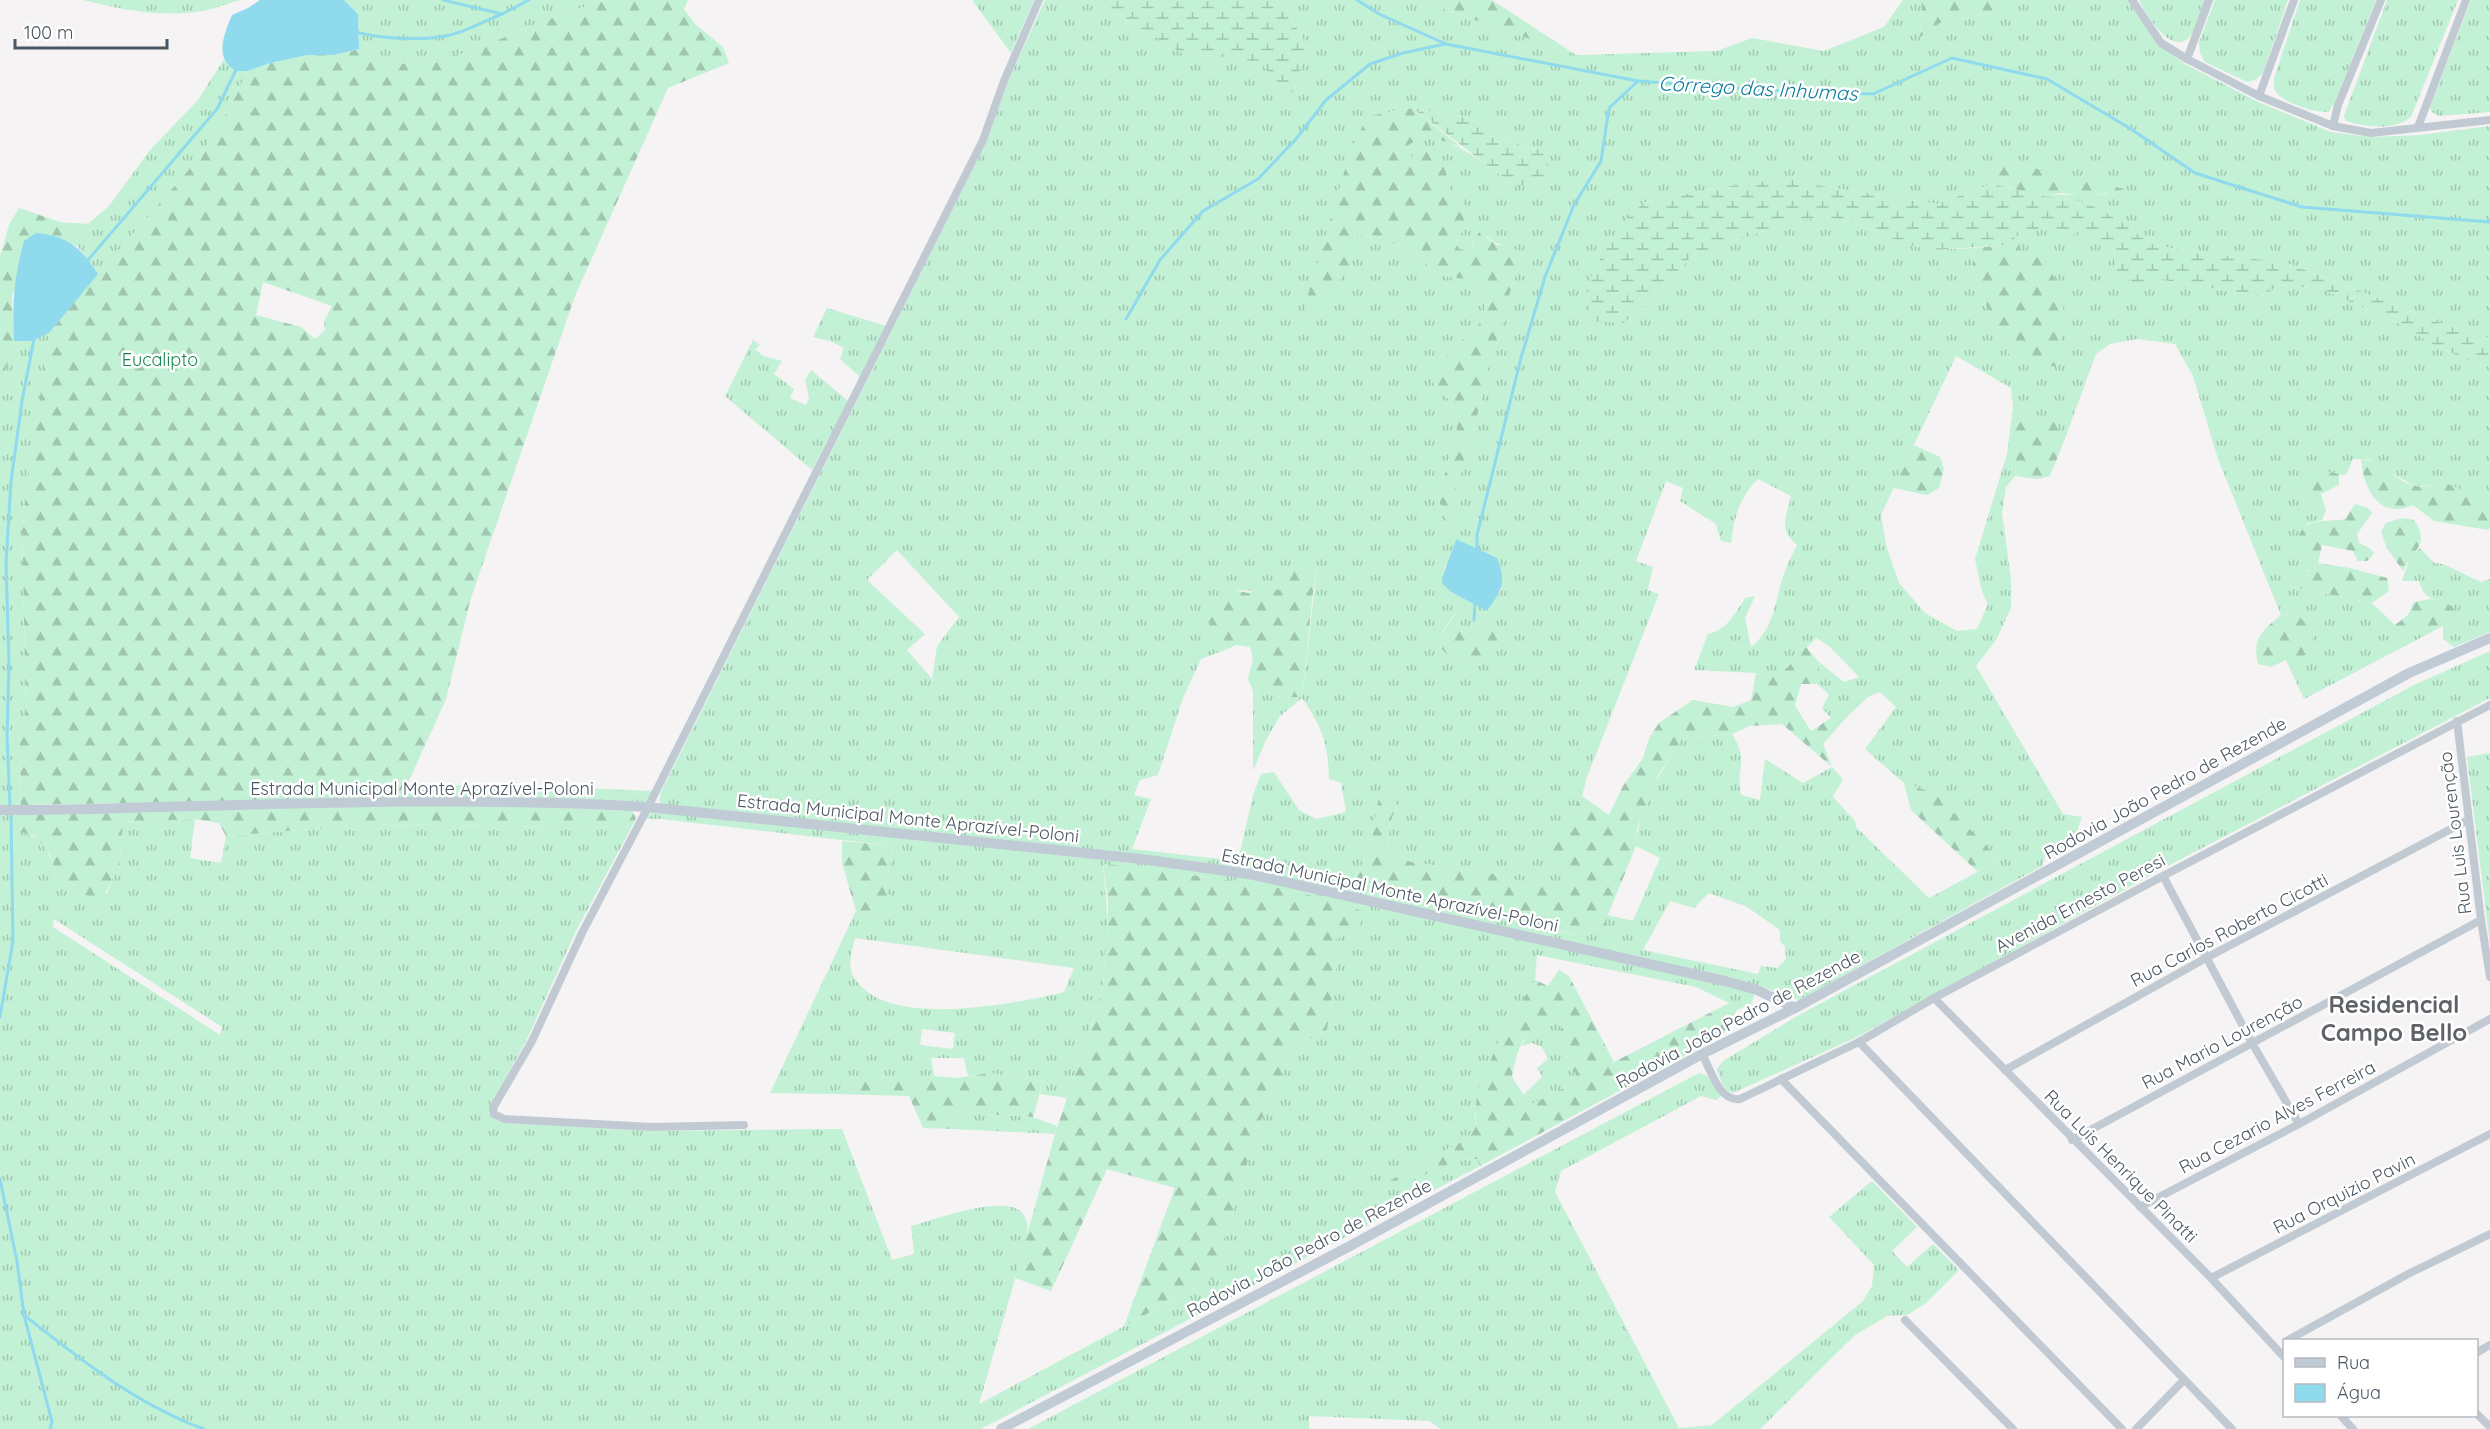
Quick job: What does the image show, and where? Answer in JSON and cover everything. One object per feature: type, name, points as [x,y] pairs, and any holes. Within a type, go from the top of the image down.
[{"type":"street","points":[[744,1125],[652,1127],[504,1119],[496,1117],[492,1112],[495,1103],[532,1041],[582,933],[648,807],[983,140],[1004,81],[1039,0]]},
{"type":"street","points":[[2132,0],[2161,43],[2259,96],[2333,126],[2371,133],[2490,120]]},
{"type":"street","points":[[2187,59],[2209,0]]},
{"type":"street","points":[[2259,96],[2294,0]]},
{"type":"street","points":[[2333,126],[2338,105],[2382,0]]},
{"type":"street","points":[[2418,127],[2466,0]]},
{"type":"street","name":"Rodovia João Pedro de Rezende","points":[[1001,1429],[1350,1246],[1702,1054],[1795,1008],[2409,673],[2490,638]]},
{"type":"street","name":"Avenida Ernesto Peresi","points":[[1702,1054],[1723,1094],[1733,1100],[1781,1079],[1859,1042],[1934,998],[2490,705]]},
{"type":"street","name":"Rua Luis Lourenção","points":[[2457,721],[2490,977]]},
{"type":"street","name":"Estrada Municipal Monte Aprazível-Poloni","points":[[0,810],[325,802],[516,801],[648,807],[1141,858],[1249,873],[1725,981],[1757,990],[1795,1008]]},
{"type":"street","name":"Rua Carlos Roberto Cicotti","points":[[2005,1070],[2206,958],[2468,820]]},
{"type":"street","points":[[2163,876],[2252,1043],[2299,1124]]},
{"type":"street","name":"Rua Mario Lourenção","points":[[2072,1140],[2481,921]]},
{"type":"street","name":"Rua Luis Henrique Pinatti","points":[[1934,998],[2211,1278],[2283,1356]]},
{"type":"street","name":"Rua Cezario Alves Ferreira","points":[[2140,1207],[2299,1124],[2490,1019]]},
{"type":"street","points":[[1859,1042],[2232,1429]]},
{"type":"street","points":[[1781,1079],[2122,1429]]},
{"type":"street","name":"Rua Orquizio Pavin","points":[[2211,1278],[2490,1134]]},
{"type":"street","points":[[2291,1339],[2410,1273],[2490,1234]]},
{"type":"street","points":[[1905,1320],[2013,1429]]},
{"type":"street","points":[[2275,1348],[2283,1344]]},
{"type":"street","points":[[2136,1429],[2184,1380]]},
{"type":"street","points":[[2478,1415],[2490,1427]]},
{"type":"street","points":[[2344,1418],[2354,1429]]},
{"type":"green space","points":[[83,0],[240,0],[212,9],[166,14],[124,9]]},
{"type":"green space","points":[[344,0],[604,0],[466,53],[401,64],[359,49],[358,14]]},
{"type":"green space","name":"Eucalipto","points":[[604,0],[688,0],[684,9],[696,25],[723,47],[729,63],[668,88],[575,296],[470,601],[446,699],[401,798],[21,805],[20,743],[26,709],[22,524],[49,333],[60,317],[187,172],[217,131],[248,71],[270,63],[308,55],[334,55],[359,49],[401,64],[466,53]],"holes":[[[263,282],[332,306],[324,321],[325,330],[315,339],[301,327],[256,315]]]},
{"type":"green space","points":[[972,0],[1034,0],[1011,53]]},
{"type":"green space","points":[[1045,0],[1091,0],[1180,52],[1260,62],[1291,100],[1307,45],[1282,4],[1276,0],[1427,0],[1449,11],[1576,55],[1717,51],[1752,38],[1824,51],[1884,27],[1903,0],[1922,0],[1920,36],[1940,23],[1991,13],[1997,0],[2127,0],[2159,45],[2185,64],[2258,102],[2331,132],[2371,137],[2420,135],[2490,126],[2490,338],[2452,327],[2285,262],[2195,253],[2151,244],[2115,218],[2071,199],[2042,196],[2108,194],[2042,171],[2003,161],[1991,170],[2012,189],[1992,184],[1937,204],[1787,179],[1754,182],[1647,201],[1631,213],[1624,323],[1658,293],[1693,255],[1791,222],[1825,217],[1864,225],[1904,244],[1935,250],[1974,248],[1972,273],[1978,282],[1987,307],[1995,317],[2001,340],[2059,366],[2060,349],[2018,257],[2021,233],[2051,227],[2113,247],[2116,271],[2136,285],[2164,280],[2260,297],[2280,285],[2321,289],[2396,322],[2434,345],[2490,367],[2490,503],[2476,499],[2447,484],[2414,486],[2368,459],[2353,459],[2346,475],[2329,474],[2314,469],[2300,495],[2326,510],[2322,520],[2307,524],[2296,555],[2318,563],[2350,568],[2335,576],[2308,570],[2288,586],[2372,603],[2407,633],[2453,623],[2442,601],[2427,596],[2419,581],[2402,581],[2410,557],[2420,548],[2434,563],[2443,564],[2481,582],[2490,579],[2490,632],[2454,647],[2443,639],[2443,626],[2304,699],[2286,660],[2300,617],[2281,615],[2218,459],[2193,376],[2175,344],[2137,339],[2110,344],[2096,354],[2064,441],[2053,420],[2024,421],[2013,408],[2011,388],[1956,356],[1881,515],[1886,545],[1899,583],[1925,613],[1957,631],[1977,629],[1988,604],[1982,592],[1975,559],[2007,454],[2016,461],[2015,476],[2006,487],[2002,513],[2011,580],[2011,608],[1996,640],[1976,666],[2063,814],[2082,817],[2072,840],[2064,847],[2050,849],[2046,853],[2042,866],[1799,1000],[1760,986],[1249,870],[661,804],[659,801],[661,792],[986,143],[1008,82]],"holes":[[[1413,108],[1448,114],[1482,124],[1525,147],[1542,149],[1515,187],[1462,149],[1439,139],[1425,135],[1407,146],[1411,157],[1445,168],[1451,192],[1478,218],[1466,226],[1456,241],[1459,249],[1469,251],[1473,242],[1486,236],[1525,253],[1513,281],[1467,454],[1451,504],[1455,536],[1438,499],[1457,428],[1449,400],[1446,356],[1486,317],[1482,292],[1471,280],[1438,275],[1420,258],[1384,238],[1356,234],[1368,116]],[[1758,479],[1791,496],[1785,528],[1787,534],[1797,545],[1785,571],[1770,622],[1759,640],[1751,647],[1745,618],[1755,596],[1745,598],[1725,625],[1708,634],[1694,670],[1756,673],[1770,679],[1788,667],[1816,638],[1829,646],[1859,677],[1844,682],[1820,663],[1817,684],[1829,694],[1822,708],[1831,718],[1846,718],[1868,697],[1880,692],[1896,707],[1865,749],[1904,783],[1935,793],[2000,860],[1929,898],[1856,827],[1855,821],[1833,797],[1843,779],[1832,767],[1803,783],[1765,759],[1760,800],[1741,795],[1740,751],[1732,734],[1682,738],[1652,790],[1638,832],[1636,846],[1660,858],[1633,921],[1608,915],[1604,933],[1586,926],[1579,928],[1575,935],[1352,880],[1370,850],[1379,796],[1387,789],[1397,805],[1389,825],[1388,851],[1411,862],[1485,872],[1553,890],[1566,884],[1562,871],[1567,823],[1582,796],[1587,777],[1659,594],[1648,590],[1653,567],[1636,561],[1666,481],[1683,488],[1680,501],[1716,524],[1721,541],[1731,543],[1736,516],[1746,493]],[[1456,539],[1502,589],[1487,611],[1451,592],[1444,568],[1452,557]],[[897,550],[959,617],[937,646],[932,679],[907,650],[925,634],[867,580]],[[1317,568],[1302,697],[1282,697],[1253,691],[1253,771],[1266,740],[1280,716],[1302,698],[1323,736],[1329,779],[1341,783],[1346,812],[1316,819],[1299,810],[1274,772],[1261,774],[1253,795],[1238,861],[1132,849],[1151,799],[1134,795],[1140,780],[1158,775],[1183,698],[1201,659],[1227,649],[1216,636],[1235,590],[1284,590]],[[1456,612],[1462,630],[1472,640],[1482,633],[1487,612],[1493,652],[1463,662],[1451,657],[1438,644],[1443,631]],[[1709,893],[1747,907],[1780,930],[1780,941],[1785,947],[1786,959],[1777,968],[1761,966],[1758,974],[1643,950],[1670,901],[1694,908]]]},
{"type":"green space","points":[[1091,0],[1276,0],[1282,4],[1307,45],[1291,100],[1260,62],[1180,52]]},
{"type":"green space","points":[[1427,0],[1492,0],[1576,55],[1449,11]]},
{"type":"green space","points":[[1922,0],[1997,0],[1991,13],[1940,23],[1920,37]]},
{"type":"green space","points":[[2139,0],[2205,0],[2191,35],[2184,41],[2176,42],[2161,32]]},
{"type":"green space","points":[[2215,0],[2288,0],[2263,73],[2255,80],[2247,82],[2205,62],[2200,53],[2199,42]]},
{"type":"green space","points":[[2300,0],[2376,0],[2334,104],[2328,112],[2295,105],[2277,93],[2274,87],[2274,78]]},
{"type":"green space","points":[[2387,0],[2458,0],[2411,117],[2388,126],[2362,125],[2346,121],[2344,116]]},
{"type":"green space","points":[[2471,0],[2490,0],[2490,112],[2439,116],[2432,112],[2430,107]]},
{"type":"green space","points":[[224,59],[235,71],[248,71],[217,131],[187,172],[98,274],[78,247],[67,242],[109,206],[150,150],[198,100]]},
{"type":"green space","points":[[1413,108],[1461,147],[1425,135],[1407,146],[1411,157],[1427,151],[1439,155],[1451,192],[1479,218],[1466,226],[1456,241],[1459,249],[1469,251],[1479,232],[1497,245],[1525,253],[1513,281],[1467,454],[1451,504],[1456,539],[1438,499],[1457,428],[1449,400],[1432,382],[1446,356],[1486,317],[1482,292],[1471,280],[1438,275],[1420,258],[1384,238],[1357,234],[1351,262],[1333,290],[1309,319],[1305,305],[1351,149],[1368,116]]},
{"type":"green space","points":[[1413,108],[1474,121],[1518,144],[1542,149],[1548,160],[1547,179],[1515,187]]},
{"type":"green space","points":[[2003,161],[2125,189],[2088,197],[2062,193],[2042,196],[2013,189],[1990,170]]},
{"type":"green space","points":[[1787,179],[1937,204],[1992,184],[2042,196],[2086,203],[2116,218],[2151,244],[2195,253],[2285,262],[2452,327],[2490,338],[2490,367],[2434,345],[2396,322],[2321,289],[2280,285],[2260,297],[2164,280],[2136,285],[2116,271],[2113,247],[2051,227],[2021,233],[2006,245],[1935,250],[1904,244],[1864,225],[1825,217],[1791,222],[1693,255],[1658,293],[1624,323],[1590,321],[1586,286],[1607,245],[1631,213],[1647,201],[1754,182]]},
{"type":"green space","points":[[19,208],[60,222],[88,224],[67,242],[50,234],[12,295],[14,341],[0,388],[0,256],[9,225]]},
{"type":"green space","points":[[2021,233],[2018,257],[2042,253],[2064,298],[2059,366],[2043,366],[2011,358],[2001,340],[1995,317],[1987,307],[1978,282],[1972,273],[1974,248],[2005,245]]},
{"type":"green space","points":[[827,308],[886,326],[860,377],[840,359],[844,348],[830,341],[813,337]]},
{"type":"green space","points":[[49,333],[22,524],[26,709],[20,743],[21,805],[0,806],[0,388],[14,341],[33,341]]},
{"type":"green space","points":[[753,340],[760,345],[755,349],[763,356],[782,361],[774,374],[794,389],[790,398],[806,405],[809,398],[805,380],[811,370],[848,401],[812,470],[725,396]]},
{"type":"green space","points":[[2013,408],[2024,421],[2053,419],[2064,441],[2050,476],[2038,479],[2015,476],[2016,461],[2007,454]]},
{"type":"green space","points":[[1914,445],[1940,457],[1944,469],[1939,488],[1927,495],[1893,488]]},
{"type":"green space","points":[[2361,459],[2376,463],[2409,484],[2419,486],[2447,484],[2490,503],[2490,528],[2488,530],[2434,521],[2413,505],[2401,509],[2382,505],[2369,490]]},
{"type":"green space","points":[[2314,469],[2339,474],[2339,485],[2321,494],[2326,510],[2300,495],[2302,481]]},
{"type":"green space","points":[[2355,504],[2368,508],[2372,513],[2357,534],[2359,543],[2371,549],[2374,554],[2367,561],[2358,561],[2353,551],[2322,545],[2318,563],[2296,556],[2296,542],[2302,530],[2312,523],[2345,519]]},
{"type":"green space","points":[[2402,518],[2414,520],[2421,535],[2419,547],[2403,571],[2387,548],[2381,532],[2386,523]]},
{"type":"green space","points":[[1294,566],[1317,568],[1302,697],[1282,697],[1253,691],[1248,679],[1253,659],[1250,647],[1236,645],[1227,649],[1216,636],[1208,619],[1220,593],[1235,590],[1248,593],[1258,589],[1283,590],[1288,586],[1286,576]]},
{"type":"green space","points":[[2350,568],[2387,578],[2389,591],[2372,603],[2288,586],[2304,572],[2314,571],[2335,576]]},
{"type":"green space","points":[[2430,599],[2442,601],[2455,608],[2453,623],[2407,633],[2395,625],[2408,615],[2414,602]]},
{"type":"green space","points":[[1457,611],[1462,630],[1472,640],[1482,633],[1487,611],[1499,637],[1493,652],[1463,662],[1457,661],[1445,652],[1438,644]]},
{"type":"green space","points":[[2281,615],[2300,617],[2313,633],[2311,650],[2298,661],[2286,660],[2271,667],[2258,664],[2256,648],[2260,636]]},
{"type":"green space","points":[[1806,647],[1820,663],[1817,684],[1801,684],[1795,706],[1811,731],[1831,718],[1846,718],[1823,744],[1832,767],[1782,724],[1750,726],[1732,734],[1682,738],[1659,774],[1637,828],[1636,846],[1608,915],[1604,933],[1586,926],[1579,928],[1576,935],[1352,880],[1370,850],[1379,796],[1387,789],[1397,805],[1389,825],[1388,851],[1411,862],[1485,872],[1553,889],[1566,884],[1562,871],[1543,859],[1582,796],[1609,815],[1623,786],[1643,758],[1649,738],[1659,723],[1693,700],[1733,707],[1751,700],[1756,673],[1770,679],[1788,667]]},
{"type":"green space","points":[[2490,651],[2490,698],[2160,870],[1857,1037],[1733,1093],[1722,1084],[1717,1069],[1723,1061],[1799,1015],[2414,685]]},
{"type":"green space","points":[[2490,753],[2490,945],[2467,757]]},
{"type":"green space","points":[[1904,783],[1935,793],[2000,860],[1978,872],[1911,810]]},
{"type":"green space","points":[[510,785],[652,791],[648,802],[517,797],[401,798],[405,786]]},
{"type":"green space","points":[[325,806],[515,806],[632,811],[636,818],[631,828],[373,824],[226,836],[219,823],[195,819],[123,823],[119,872],[102,896],[97,899],[69,889],[56,874],[50,854],[35,836],[21,832],[22,813]]},
{"type":"green space","points":[[656,810],[1250,876],[1724,983],[1755,994],[1751,1004],[1737,1010],[1729,1003],[1696,987],[1537,955],[1535,980],[1501,1036],[1475,1114],[1475,1127],[1468,1138],[1382,1185],[1457,1160],[1477,1159],[1480,1166],[981,1429],[0,1429],[0,814],[22,813],[21,832],[41,842],[51,859],[56,874],[107,893],[113,876],[119,872],[123,823],[195,819],[190,858],[221,863],[226,836],[373,824],[631,828],[576,931],[527,1039],[492,1103],[490,1108],[495,1119],[503,1123],[652,1131],[842,1129],[892,1260],[914,1254],[911,1226],[987,1207],[1015,1208],[1023,1214],[1026,1220],[1027,1238],[979,1404],[1214,1278],[1257,1129],[1295,1046],[1327,1030],[1337,963],[1329,943],[1346,934],[1209,877],[1103,864],[1108,924],[1102,994],[1067,1098],[1040,1094],[1043,1081],[989,1073],[968,1076],[964,1058],[931,1058],[934,1076],[906,1082],[897,1082],[881,1076],[853,1076],[834,1094],[770,1093],[856,911],[868,917],[885,890],[893,846],[645,819],[650,812]],"holes":[[[54,919],[222,1027],[220,1035],[53,927]],[[855,938],[1074,968],[1064,992],[987,1006],[927,1009],[900,1005],[877,998],[860,985],[853,977],[850,960]],[[922,1029],[955,1033],[953,1049],[920,1045]]]},
{"type":"green space","points":[[842,841],[893,846],[885,890],[892,898],[868,917],[856,911],[842,863]]},
{"type":"green space","points":[[1103,864],[1292,890],[1363,911],[1359,933],[1346,934],[1329,943],[1337,963],[1327,1030],[1295,1046],[1257,1129],[1214,1278],[1124,1326],[1175,1188],[1107,1169],[1051,1291],[1015,1278],[1055,1134],[1102,994],[1108,924],[1108,902]]},
{"type":"green space","points":[[1559,970],[1569,976],[1614,1062],[1729,1003],[1737,1010],[1723,1035],[1480,1166],[1477,1159],[1457,1160],[1405,1184],[1380,1186],[1468,1138],[1475,1127],[1477,1092],[1501,1036],[1535,980],[1548,986]],"holes":[[[1554,1016],[1564,1024],[1558,1033],[1579,1080],[1530,1105],[1512,1077],[1516,1057],[1524,1039],[1536,1025]]]},
{"type":"green space","points":[[1553,1015],[1564,1024],[1558,1033],[1567,1057],[1580,1080],[1530,1105],[1523,1095],[1542,1077],[1537,1068],[1548,1059],[1542,1047],[1532,1043],[1522,1046],[1533,1026]]},
{"type":"green space","points":[[989,1073],[1043,1081],[1033,1117],[956,1112],[954,1129],[923,1128],[909,1096],[834,1094],[853,1076],[881,1076],[897,1082],[906,1082],[934,1076],[957,1078]]},
{"type":"green space","points":[[1699,1073],[1707,1076],[1721,1096],[1716,1100],[1701,1096],[1561,1171],[1555,1192],[1679,1428],[1712,1425],[1863,1301],[1872,1286],[1874,1265],[1829,1217],[1872,1181],[1917,1227],[1892,1251],[1907,1267],[1933,1244],[1959,1270],[1925,1304],[1907,1315],[1887,1316],[1855,1335],[1760,1429],[1441,1429],[1429,1421],[1309,1416],[1309,1429],[1028,1429]]},
{"type":"green space","points":[[956,1112],[1033,1117],[1057,1126],[1055,1134],[954,1129]]},
{"type":"water","points":[[260,0],[344,0],[358,14],[359,49],[334,55],[308,55],[270,63],[248,71],[235,71],[223,55],[226,31],[232,15]]},
{"type":"water","points":[[36,233],[57,237],[73,245],[86,257],[98,274],[49,333],[33,341],[14,341],[14,302],[18,267],[24,241]]},
{"type":"water","points":[[1456,539],[1497,558],[1502,574],[1501,586],[1487,611],[1451,592],[1442,583]]},
{"type":"waterway","name":"Córrego das Inhumas","points":[[443,0],[502,14],[529,0]]},
{"type":"waterway","name":"Córrego das Inhumas","points":[[1357,0],[1379,14],[1446,44],[1638,81],[1760,90],[1873,94],[1952,58],[2047,79],[2131,129],[2195,173],[2302,207],[2490,222]]},
{"type":"waterway","points":[[356,32],[403,38],[440,37],[463,31],[502,14]]},
{"type":"waterway","points":[[1126,319],[1160,260],[1203,211],[1258,179],[1296,139],[1326,100],[1370,64],[1403,53],[1445,44]]},
{"type":"waterway","points":[[88,260],[217,109],[236,70]]},
{"type":"waterway","points":[[1477,552],[1477,535],[1521,358],[1545,277],[1574,205],[1601,161],[1609,108],[1638,81]]},
{"type":"waterway","points":[[10,806],[7,736],[9,665],[6,564],[11,481],[22,401],[34,339]]},
{"type":"waterway","points":[[1474,620],[1475,601]]},
{"type":"waterway","points":[[0,1017],[13,941],[11,814]]},
{"type":"waterway","points":[[0,1179],[17,1261],[24,1315],[52,1422],[50,1429]]},
{"type":"waterway","points":[[24,1315],[132,1394],[179,1419],[204,1429]]},
{"type":"district","name":"Residencial Campo Bello","points":[[2394,1018]]}]
